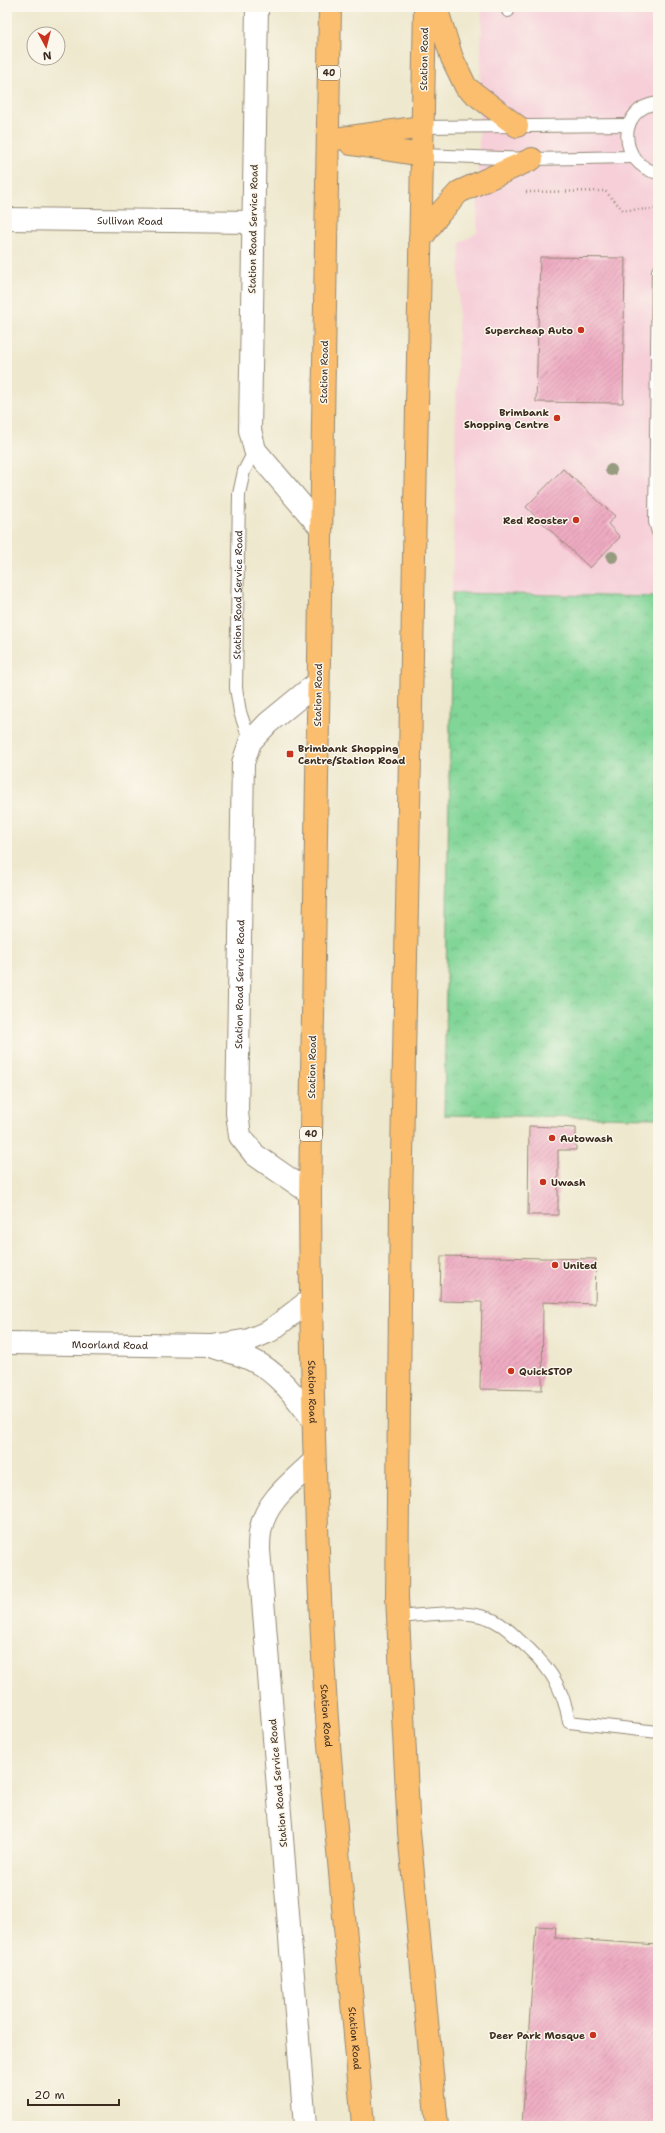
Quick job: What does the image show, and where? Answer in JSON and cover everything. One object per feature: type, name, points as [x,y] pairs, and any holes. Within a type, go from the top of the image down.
[{"type":"main road","name":"Station Road","points":[[330,7],[310,1193],[310,1300],[314,1461],[325,1692],[363,2126]]},
{"type":"main road","name":"Station Road","points":[[425,7],[401,1206],[398,1616],[409,1832],[437,2126]]},
{"type":"main road","points":[[436,7],[452,58],[466,87],[517,126]]},
{"type":"main road","points":[[328,140],[422,127]]},
{"type":"main road","points":[[328,140],[422,155]]},
{"type":"main road","points":[[420,240],[440,213],[460,192],[532,158]]},
{"type":"street","name":"Station Road Service Road","points":[[257,7],[250,430],[255,450],[321,528]]},
{"type":"street","name":"Sullivan Road","points":[[7,219],[253,222]]},
{"type":"street","name":"Station Road Service Road","points":[[310,1193],[255,1155],[240,1136],[237,1113],[243,762],[250,742],[268,723],[318,682]]},
{"type":"street","name":"Moorland Road","points":[[7,1343],[212,1346],[249,1340],[270,1331],[310,1300]]},
{"type":"street","name":"Moorland Road","points":[[212,1346],[250,1359],[277,1377],[297,1398],[313,1420]]},
{"type":"street","name":"Station Road Service Road","points":[[305,2126],[259,1550],[260,1529],[267,1511],[276,1498],[314,1461]]},
{"type":"lane","points":[[658,103],[643,108],[635,115],[629,125],[627,136],[628,147],[632,157],[649,171],[658,173]]},
{"type":"lane","points":[[422,127],[629,125]]},
{"type":"lane","points":[[422,155],[532,158],[632,157]]},
{"type":"lane","points":[[658,271],[655,522],[658,532]]},
{"type":"lane","name":"Station Road Service Road","points":[[250,742],[240,712],[236,688],[239,494],[244,471],[255,450]]},
{"type":"lane","points":[[398,1616],[475,1615],[489,1618],[507,1628],[539,1657],[557,1682],[566,1704],[569,1722],[658,1732]]},
{"type":"path","points":[[519,192],[605,191],[623,210],[658,209]]},
{"type":"shaded area","name":"Brimbank Shopping Centre","points":[[482,7],[658,7],[658,596],[452,593],[460,243],[477,233]]},
{"type":"green space","points":[[452,593],[658,597],[658,1118],[444,1115]]},
{"type":"building","name":"Supercheap Auto","points":[[540,257],[625,258],[623,403],[536,402]]},
{"type":"building","name":"Red Rooster","points":[[563,469],[615,516],[608,524],[620,537],[590,568],[526,507]]},
{"type":"building","name":"Uwash","points":[[529,1126],[576,1128],[576,1150],[558,1150],[558,1215],[528,1215]]},
{"type":"building","points":[[441,1256],[596,1259],[595,1304],[543,1302],[542,1390],[480,1389],[482,1302],[440,1301]]},
{"type":"building","name":"Deer Park Mosque","points":[[536,1926],[556,1927],[555,1938],[658,1945],[658,2126],[522,2126]]},
{"type":"place","name":"Supercheap Auto","points":[[581,330]]},
{"type":"place","name":"Brimbank Shopping Centre","points":[[557,418]]},
{"type":"place","name":"Red Rooster","points":[[576,520]]},
{"type":"place","name":"Brimbank Shopping Centre/Station Road","points":[[290,754]]},
{"type":"place","name":"Autowash","points":[[552,1138]]},
{"type":"place","name":"Uwash","points":[[543,1182]]},
{"type":"place","name":"United","points":[[555,1265]]},
{"type":"place","name":"QuickSTOP","points":[[511,1371]]},
{"type":"place","name":"Deer Park Mosque","points":[[593,2035]]}]
